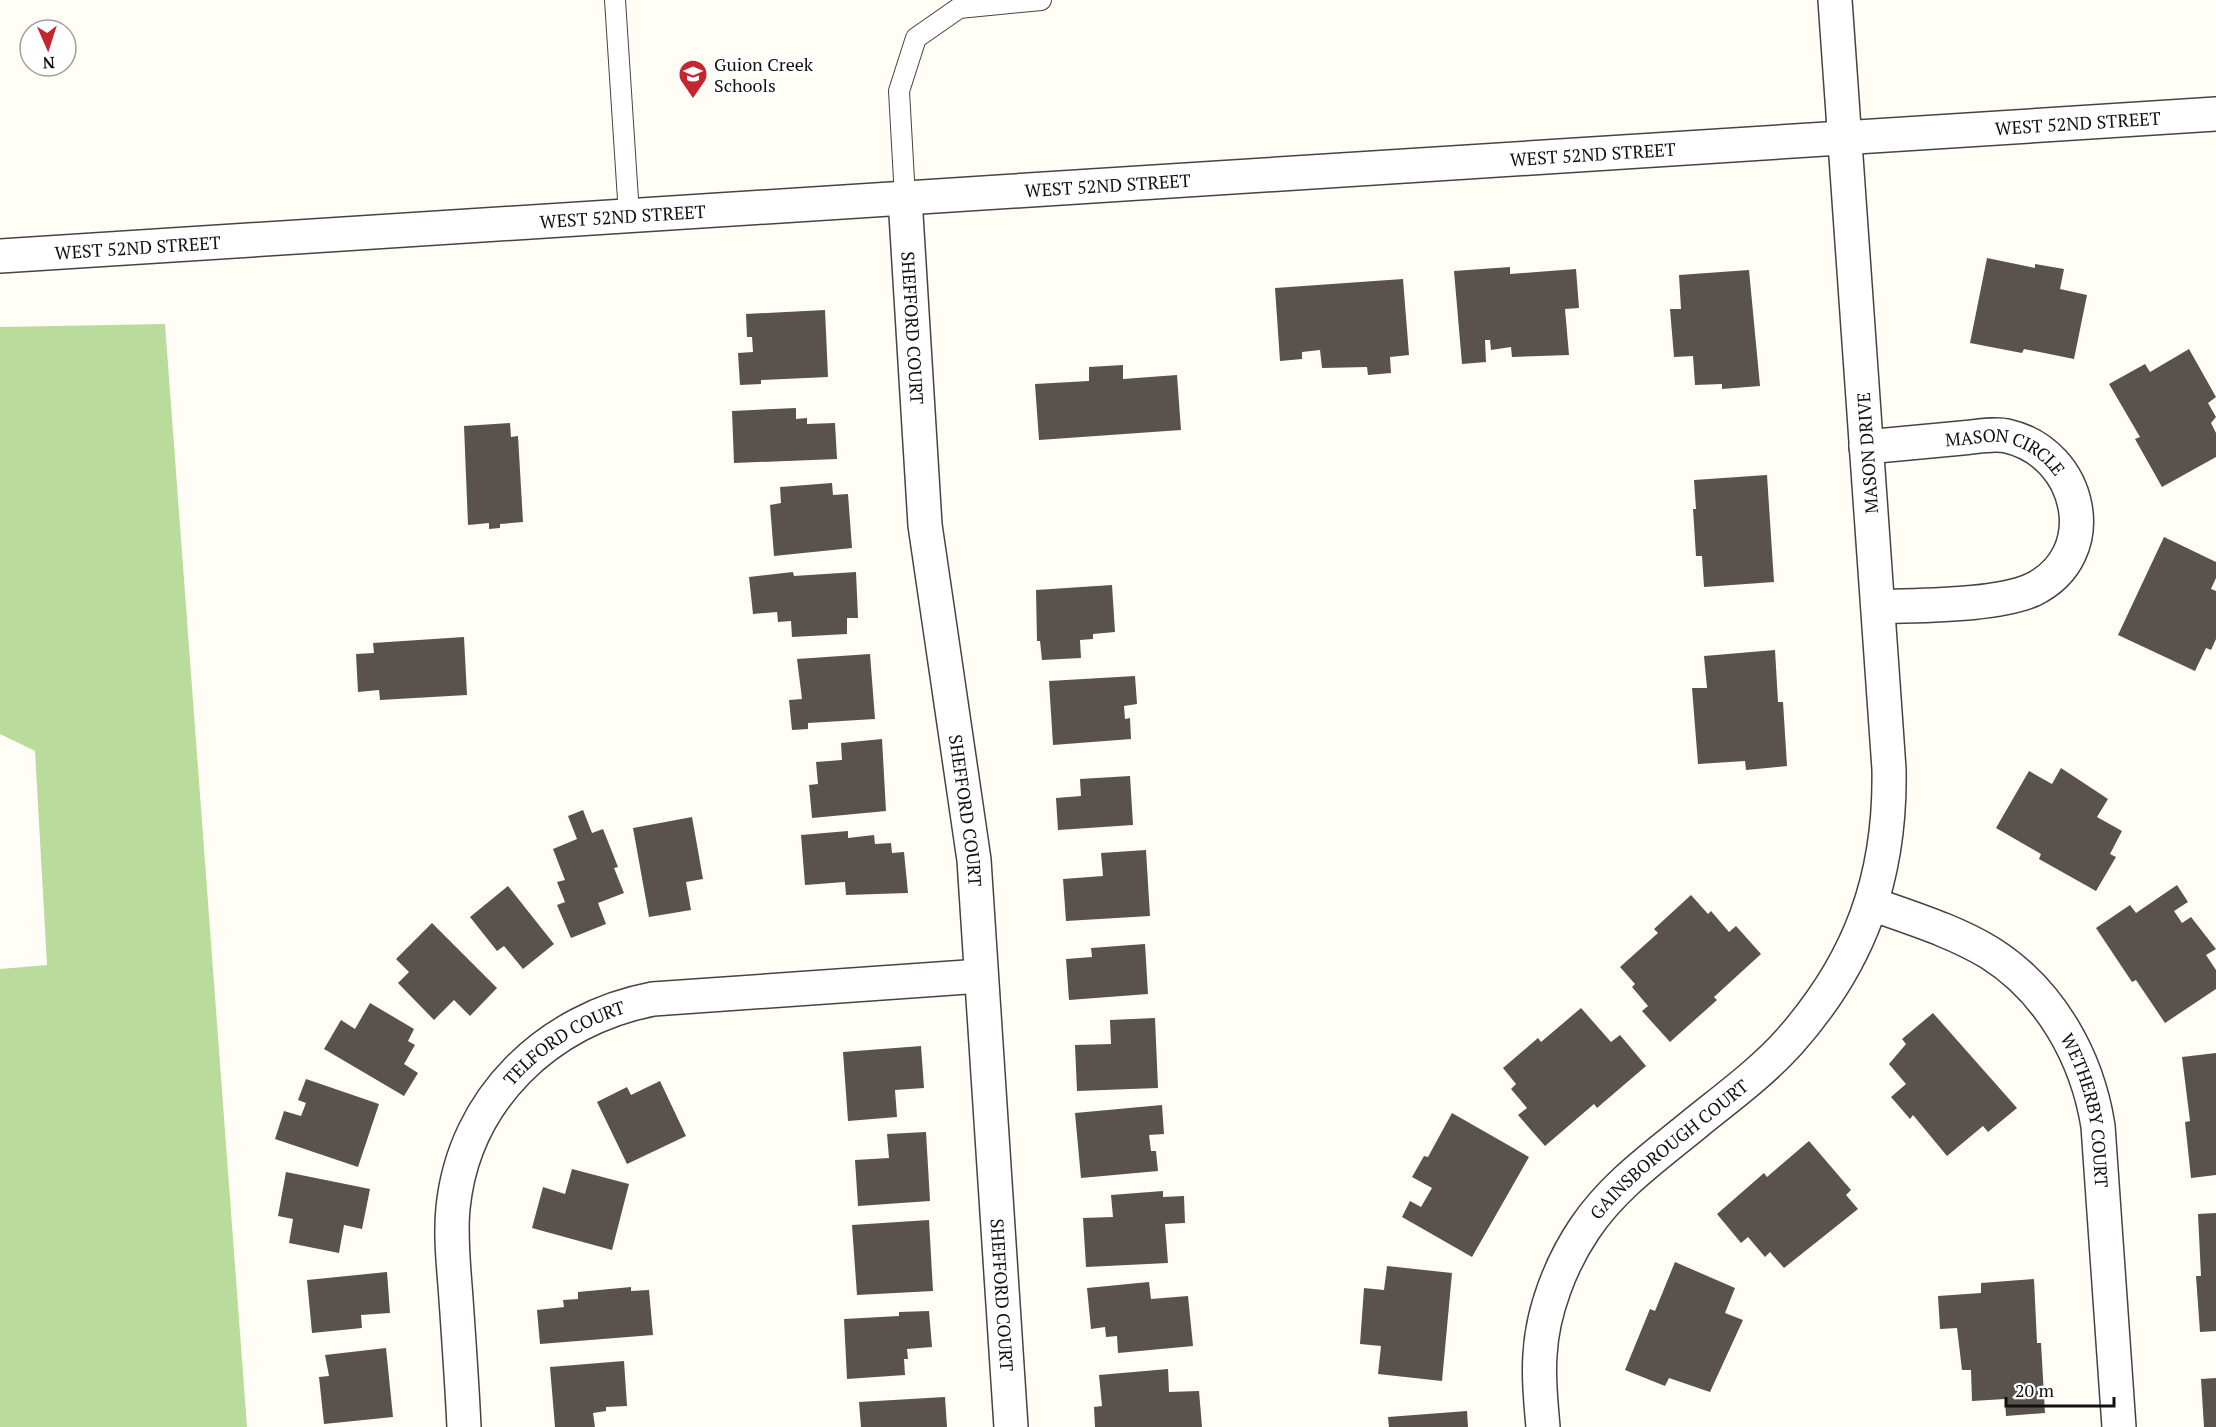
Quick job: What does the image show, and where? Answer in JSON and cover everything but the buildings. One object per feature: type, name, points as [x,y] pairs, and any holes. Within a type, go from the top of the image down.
[{"type":"street","name":"MASON DRIVE","points":[[1835,0],[1890,798],[1886,844],[1872,904]]},
{"type":"street","name":"WEST 52ND STREET","points":[[0,256],[2216,114]]},
{"type":"street","name":"SHEFFORD COURT","points":[[905,198],[925,525],[971,836],[1011,1427]]},
{"type":"street","name":"MASON CIRCLE","points":[[1866,447],[2004,435],[2029,443],[2051,457],[2062,470],[2075,502],[2076,520],[2068,553],[2059,570],[2032,590],[1999,599],[1878,607]]},
{"type":"street","name":"GAINSBOROUGH COURT","points":[[1543,1427],[1539,1369],[1542,1335],[1555,1289],[1580,1235],[1628,1178],[1753,1076],[1789,1042],[1838,978],[1872,904]]},
{"type":"street","name":"WETHERBY COURT","points":[[1872,904],[1943,930],[2000,960],[2037,994],[2066,1033],[2074,1049],[2087,1078],[2098,1126],[2119,1427]]},
{"type":"street","name":"TELFORD COURT","points":[[464,1427],[452,1242],[456,1191],[471,1140],[493,1099],[514,1072],[540,1048],[580,1022],[619,1007],[653,999],[981,976]]},
{"type":"lane","points":[[615,0],[628,215]]},
{"type":"lane","points":[[905,198],[899,91],[916,38],[959,8],[1041,0]]},
{"type":"green space","points":[[165,324],[247,1427],[0,1427],[0,969],[47,965],[35,751],[0,734],[0,327]]},
{"type":"place","name":"Guion Creek Schools","points":[[693,100]]}]
